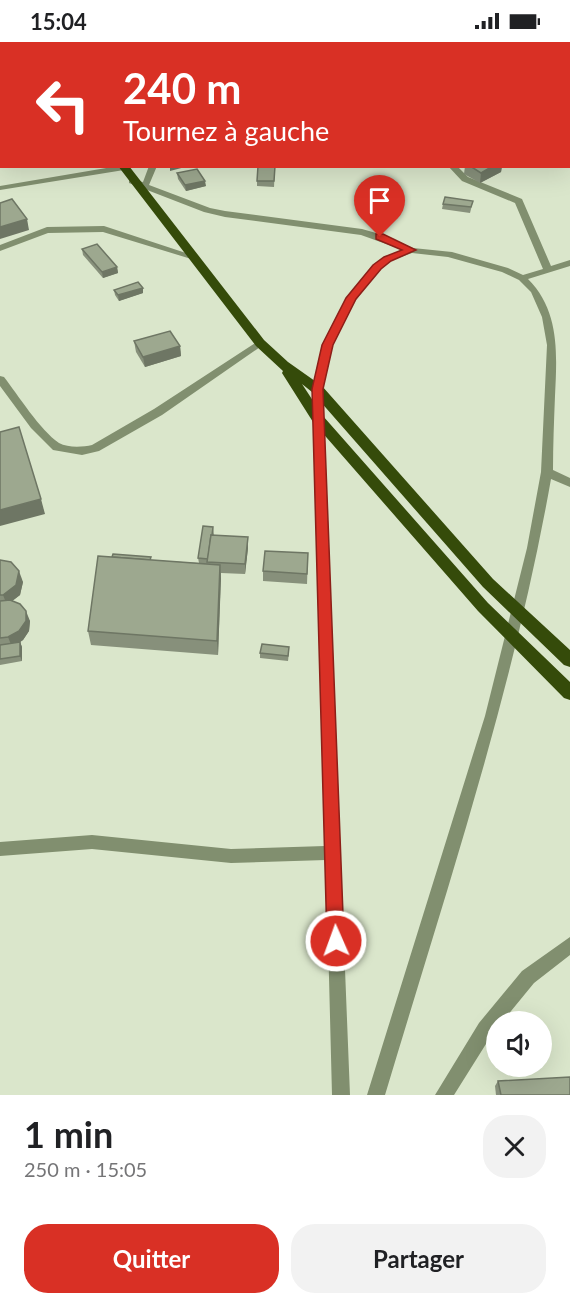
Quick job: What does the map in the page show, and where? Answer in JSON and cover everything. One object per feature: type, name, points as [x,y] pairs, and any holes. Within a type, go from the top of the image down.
[{"type":"main road","points":[[124,168],[260,343],[284,365],[317,389],[488,583],[570,660]]},
{"type":"main road","points":[[284,365],[318,419],[483,607],[570,693]]},
{"type":"street","points":[[0,188],[117,168]]},
{"type":"street","points":[[146,184],[152,168]]},
{"type":"street","points":[[454,168],[465,179],[519,201],[524,207],[548,270]]},
{"type":"street","points":[[132,181],[146,184],[207,210],[362,232],[411,250],[449,254],[505,270],[522,278],[535,291],[547,316],[552,345],[547,472],[533,548],[492,716],[375,1095]]},
{"type":"street","points":[[0,248],[47,230],[105,229],[191,256]]},
{"type":"street","points":[[341,1095],[317,389],[327,345],[352,298],[377,267],[387,259],[411,250]]},
{"type":"street","points":[[522,278],[570,263]]},
{"type":"street","points":[[0,380],[35,425],[57,447],[82,451],[95,448],[158,412],[260,343]]},
{"type":"street","points":[[547,472],[570,483]]},
{"type":"street","points":[[0,849],[92,842],[231,856],[333,853]]},
{"type":"street","points":[[444,1095],[485,1029],[528,976],[570,945]]},
{"type":"building","points":[[258,168],[275,168],[274,181],[257,181]]},
{"type":"building","points":[[473,168],[490,168],[481,173]]},
{"type":"building","points":[[197,169],[205,181],[185,185],[177,173]]},
{"type":"building","points":[[445,197],[473,201],[471,207],[443,204]]},
{"type":"building","points":[[12,199],[27,219],[0,227],[0,203]]},
{"type":"building","points":[[97,244],[117,267],[102,272],[82,249]]},
{"type":"building","points":[[138,282],[143,288],[118,295],[114,290]]},
{"type":"building","points":[[170,331],[180,346],[143,357],[134,341]]},
{"type":"building","points":[[19,427],[41,499],[0,510],[0,432]]},
{"type":"building","points":[[203,526],[213,527],[208,559],[198,558]]},
{"type":"building","points":[[211,535],[248,537],[245,564],[207,562]]},
{"type":"building","points":[[265,551],[308,553],[307,574],[263,571]]},
{"type":"building","points":[[113,554],[151,557],[150,560],[112,557]]},
{"type":"building","points":[[98,556],[220,565],[217,641],[88,631]]},
{"type":"building","points":[[0,560],[11,562],[19,571],[16,585],[3,595],[0,595]]},
{"type":"building","points":[[10,600],[20,604],[26,611],[26,621],[19,631],[8,637],[0,638],[0,601]]},
{"type":"building","points":[[20,642],[20,656],[0,659],[0,645]]},
{"type":"building","points":[[262,644],[289,647],[288,656],[260,653]]},
{"type":"building","points":[[570,1077],[570,1095],[501,1095],[498,1081]]},
{"type":"route","points":[[336,941],[317,389],[327,345],[352,298],[377,267],[387,259],[411,250],[380,237]]}]
